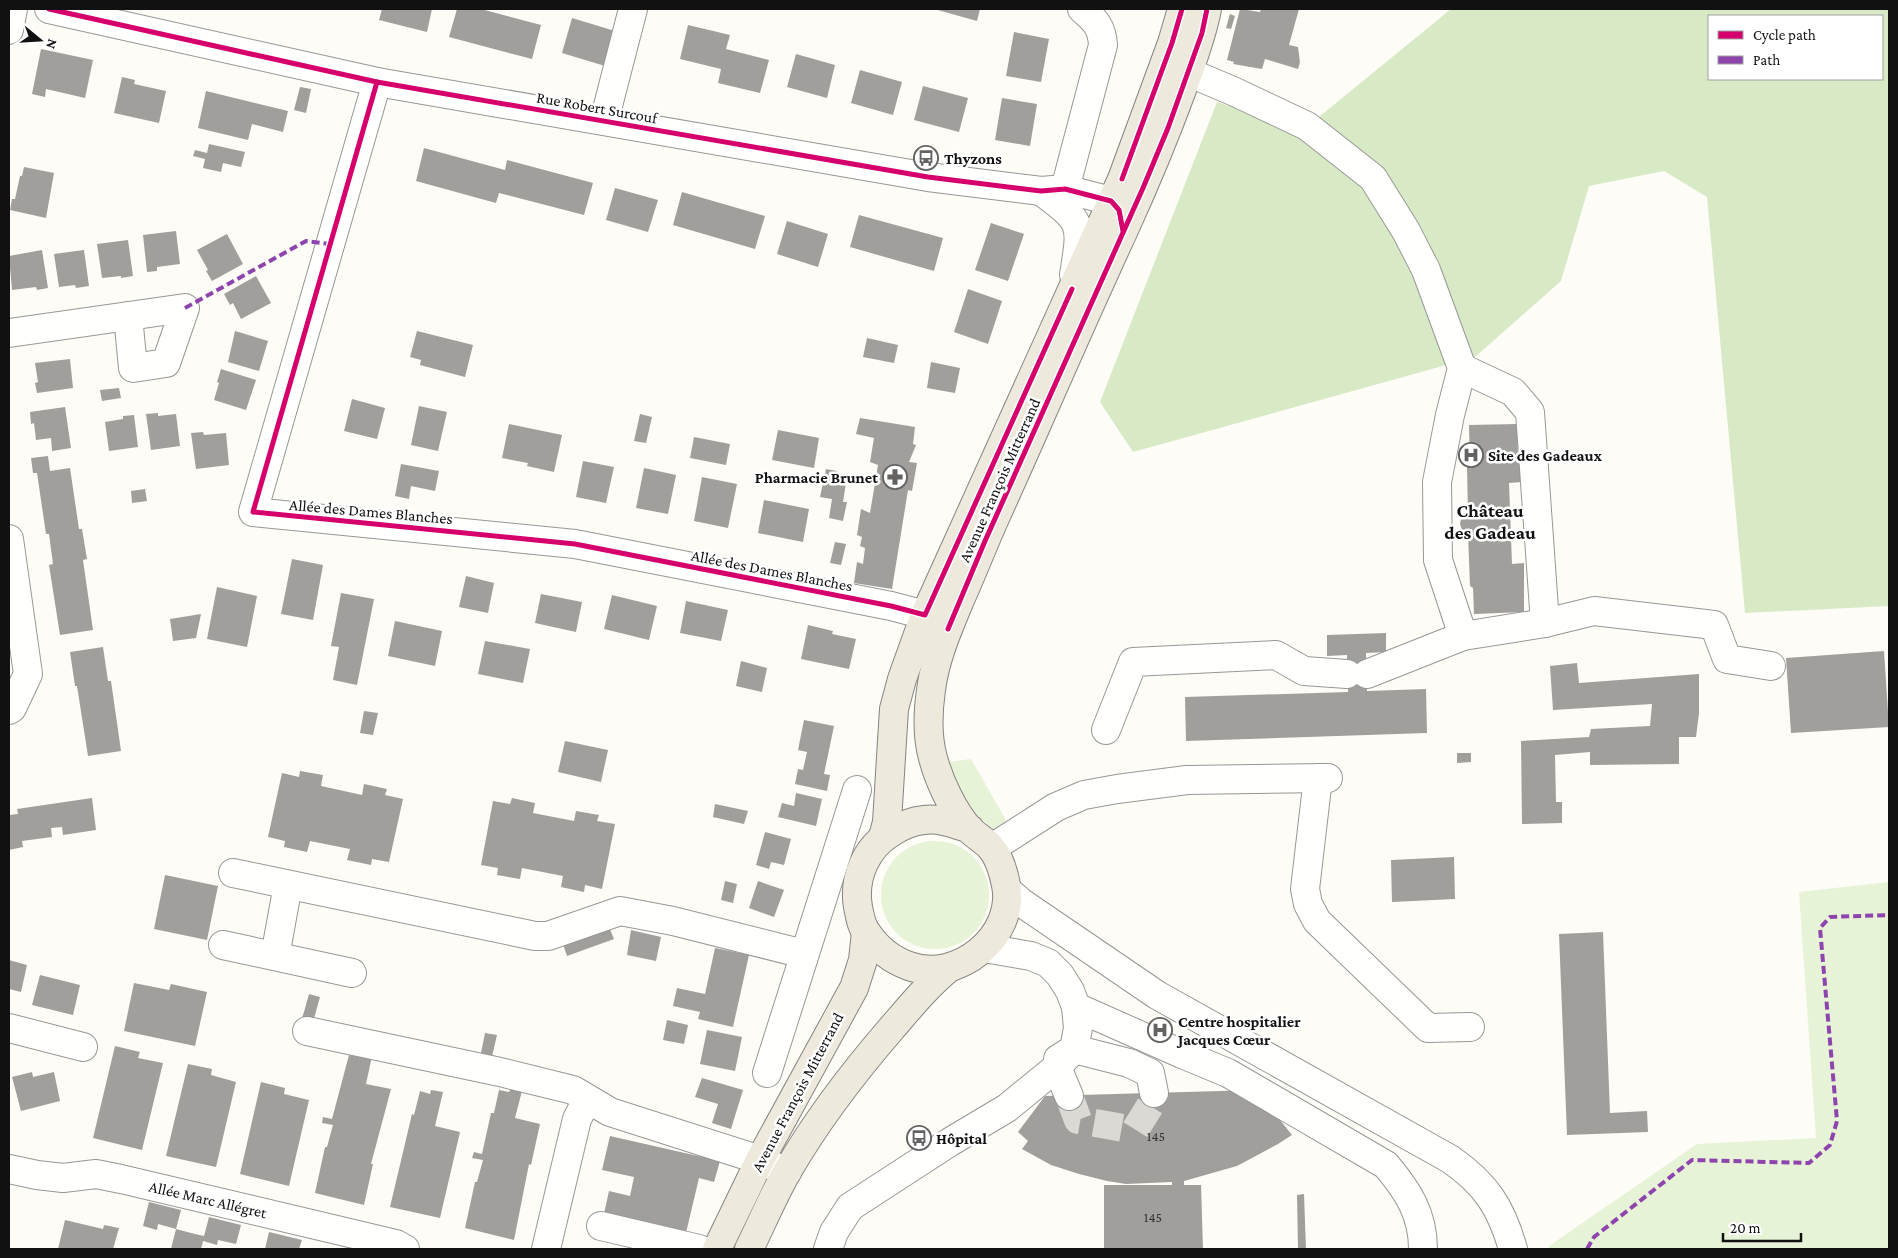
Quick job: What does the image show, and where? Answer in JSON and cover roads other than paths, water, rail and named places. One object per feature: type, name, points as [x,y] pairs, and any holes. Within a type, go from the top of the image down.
[{"type":"main road","name":"Avenue François Mitterrand","points":[[883,837],[887,822],[894,709],[902,679],[925,615],[1122,179],[1172,43],[1182,9]]},
{"type":"main road","name":"Avenue François Mitterrand","points":[[970,830],[952,804],[932,757],[929,723],[930,694],[934,668],[948,629],[985,541],[1161,145],[1202,33],[1206,9]]},
{"type":"main road","points":[[924,820],[948,821],[970,830],[992,848],[998,860],[1007,890],[1007,906],[995,935],[984,948],[963,963],[949,968],[933,970],[913,968],[890,957],[866,932],[856,898],[859,875],[868,854],[883,837],[902,825],[924,820]]},
{"type":"main road","name":"Avenue François Mitterrand","points":[[717,1249],[760,1160],[854,988],[863,960],[866,932]]},
{"type":"main road","name":"Avenue François Mitterrand","points":[[749,1249],[787,1172],[807,1140],[869,1054],[931,983],[949,968]]},
{"type":"street","points":[[9,30],[13,9]]},
{"type":"street","name":"Rue Robert Surcouf","points":[[49,9],[377,82],[928,177],[1053,190],[1111,201]]},
{"type":"street","points":[[604,121],[633,9]]},
{"type":"street","points":[[1072,289],[1080,240],[1079,231],[1070,214],[1053,190],[1103,45],[1100,26],[1082,9]]},
{"type":"street","points":[[1188,72],[1307,126],[1373,178],[1406,231],[1426,270],[1462,368],[1450,415],[1437,482],[1438,560],[1464,636]]},
{"type":"street","name":"Allée des Dames Blanches","points":[[377,82],[253,512],[575,544],[891,606],[925,615]]},
{"type":"street","points":[[1111,201],[1120,210],[1123,231]]},
{"type":"street","points":[[9,333],[128,316]]},
{"type":"street","points":[[1462,368],[1514,392],[1530,412],[1545,623]]},
{"type":"street","points":[[9,540],[28,674],[12,708],[9,710]]},
{"type":"street","points":[[1106,730],[1133,662],[1276,654],[1304,671],[1357,674],[1464,636],[1545,623],[1594,611],[1714,625],[1727,659],[1771,666]]},
{"type":"street","points":[[992,848],[1056,807],[1084,795],[1187,780],[1323,778],[1306,889],[1308,904],[1317,921],[1428,1028],[1470,1027]]},
{"type":"street","points":[[767,1073],[857,790]]},
{"type":"street","points":[[832,867],[859,875]]},
{"type":"street","points":[[233,873],[535,936],[548,936],[620,911],[673,921],[804,954]]},
{"type":"street","points":[[275,956],[288,885]]},
{"type":"street","points":[[1007,890],[1030,909],[1157,995],[1450,1159],[1468,1172],[1497,1204],[1513,1249]]},
{"type":"street","points":[[223,945],[352,974]]},
{"type":"street","points":[[984,948],[1031,956],[1048,963],[1070,990],[1076,1007],[1078,1028],[1066,1058],[1069,1096]]},
{"type":"street","points":[[1157,995],[1169,1014],[1228,1073]]},
{"type":"street","points":[[1076,1007],[1228,1073],[1386,1165],[1399,1180],[1414,1204],[1423,1233],[1423,1249]]},
{"type":"street","points":[[9,1028],[83,1047]]},
{"type":"street","points":[[307,1031],[500,1072],[573,1090],[610,1112],[760,1160],[787,1172]]},
{"type":"street","points":[[828,1249],[834,1232],[850,1207],[924,1160],[931,1136],[1066,1058],[1129,1063],[1150,1073],[1154,1093]]},
{"type":"street","points":[[546,1249],[577,1119],[587,1100]]},
{"type":"street","name":"Allée Marc Allégret","points":[[9,1169],[63,1178],[96,1174],[121,1179],[396,1244],[405,1249]]},
{"type":"street","points":[[601,1226],[699,1249]]},
{"type":"tunnel","points":[[1069,1096],[1078,1120],[1135,1130],[1155,1098],[1154,1093]]},
{"type":"place","name":"Thyzons","points":[[926,158]]},
{"type":"place","name":"Site des Gadeaux","points":[[1471,455]]},
{"type":"place","name":"Pharmacie Brunet","points":[[895,477]]},
{"type":"place","name":"Centre hospitalier Jacques Cœur","points":[[1160,1030]]},
{"type":"place","name":"Hôpital","points":[[919,1138]]},
{"type":"district","name":"Château des Gadeau","points":[[1490,521]]}]
